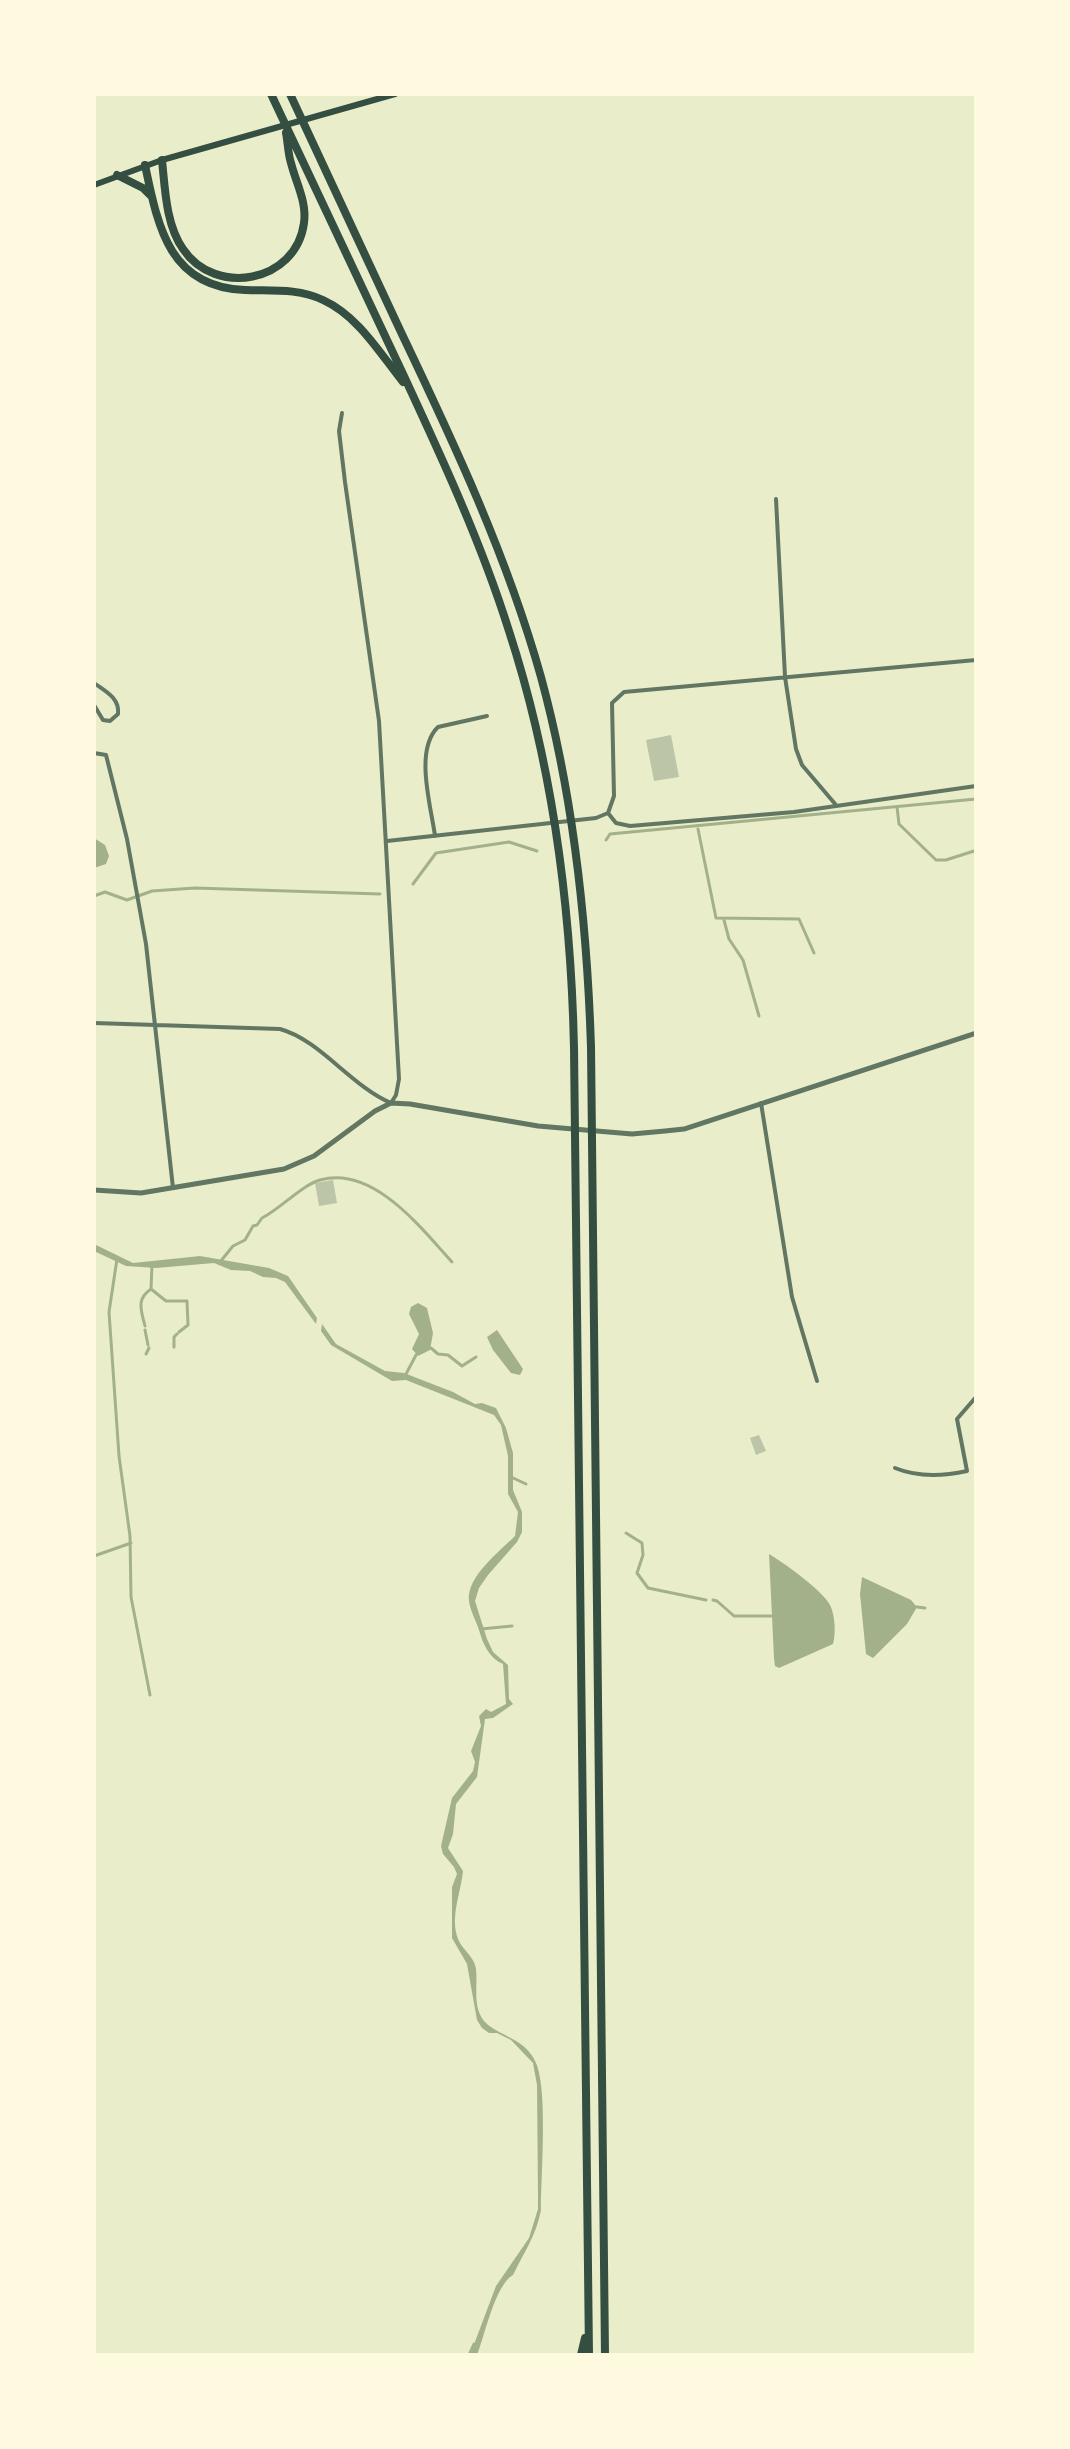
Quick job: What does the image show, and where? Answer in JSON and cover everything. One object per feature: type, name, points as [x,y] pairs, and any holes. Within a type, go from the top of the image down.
[{"type":"highway","points":[[271,94],[413,396],[471,526],[501,604],[531,707],[558,844],[566,901],[573,1011],[589,2355]]},
{"type":"highway","points":[[290,94],[455,445],[494,536],[541,677],[575,841],[586,945],[591,1047],[607,2355]]},
{"type":"highway","points":[[299,94],[299,113]]},
{"type":"highway","points":[[162,160],[172,226],[182,249],[192,261],[212,274],[227,279],[254,278],[288,258],[301,238],[304,208],[291,162],[285,124]]},
{"type":"highway","points":[[145,165],[167,244],[182,267],[193,277],[226,289],[305,293],[325,300],[357,324],[413,396]]},
{"type":"highway","points":[[117,175],[143,188],[152,197]]},
{"type":"highway","points":[[581,2355],[588,2317]]},
{"type":"main road","points":[[94,185],[145,165],[395,94]]},
{"type":"street","points":[[94,1190],[141,1193],[301,1164],[391,1103],[396,1095],[399,1080],[379,721],[339,431],[342,413]]},
{"type":"street","points":[[776,499],[785,677],[796,749],[802,765],[836,805]]},
{"type":"street","points":[[387,841],[596,818],[608,813],[614,796],[612,703],[619,694],[976,660]]},
{"type":"street","points":[[94,683],[115,699],[119,706],[118,714],[110,721],[103,720],[94,705]]},
{"type":"street","points":[[435,836],[424,757],[428,740],[438,727],[487,716]]},
{"type":"street","points":[[94,753],[106,755],[110,767],[137,893],[146,944],[173,1188]]},
{"type":"street","points":[[608,813],[616,823],[630,826],[794,812],[976,786]]},
{"type":"street","points":[[94,1023],[290,1031],[373,1095],[391,1103],[538,1126],[632,1134],[684,1129],[976,1033]]},
{"type":"street","points":[[761,1103],[792,1297],[817,1381]]},
{"type":"street","points":[[895,1468],[922,1474],[949,1475],[967,1471],[957,1419],[976,1397]]},
{"type":"shaded area","points":[[94,838],[105,845],[109,856],[106,864],[94,868]]},
{"type":"shaded area","points":[[94,1244],[133,1263],[200,1256],[269,1268],[288,1276],[317,1318],[316,1324],[285,1282],[276,1278],[231,1270],[214,1263],[156,1268],[126,1266],[94,1251]]},
{"type":"shaded area","points":[[418,1303],[427,1308],[433,1333],[430,1350],[418,1356],[412,1349],[419,1334],[409,1314],[411,1307]]},
{"type":"shaded area","points":[[322,1324],[336,1344],[385,1371],[404,1373],[475,1404],[496,1408],[513,1453],[513,1490],[522,1512],[522,1532],[517,1542],[488,1575],[475,1601],[493,1652],[508,1665],[509,1699],[513,1704],[493,1718],[485,1719],[477,1777],[456,1804],[453,1834],[448,1848],[463,1871],[455,1926],[460,1943],[475,1965],[478,2010],[491,2027],[526,2048],[540,2076],[543,2113],[541,2210],[529,2244],[496,2299],[477,2355],[470,2355],[496,2286],[529,2238],[538,2209],[537,2085],[533,2063],[511,2040],[497,2033],[489,2033],[477,2020],[467,1964],[452,1938],[452,1887],[457,1874],[441,1846],[452,1798],[473,1771],[475,1762],[471,1751],[481,1726],[479,1716],[486,1709],[491,1712],[506,1704],[503,1664],[490,1654],[485,1645],[469,1601],[478,1574],[515,1536],[518,1512],[508,1494],[508,1456],[501,1425],[494,1415],[406,1380],[392,1381],[331,1345],[321,1331]]},
{"type":"shaded area","points":[[497,1330],[523,1369],[520,1375],[511,1373],[493,1350],[487,1337]]},
{"type":"shaded area","points":[[769,1554],[826,1599],[832,1609],[834,1624],[833,1644],[779,1668],[775,1666],[774,1658]]},
{"type":"shaded area","points":[[862,1577],[911,1600],[917,1607],[907,1624],[873,1658],[866,1654],[860,1594]]},
{"type":"building","points":[[671,735],[679,777],[654,781],[646,740]]},
{"type":"building","points":[[333,1180],[337,1203],[319,1206],[315,1183]]},
{"type":"building","points":[[759,1435],[766,1451],[756,1455],[750,1438]]},
{"type":"waterway","points":[[606,840],[610,834],[976,799]]},
{"type":"waterway","points":[[897,807],[899,824],[936,860],[974,851],[976,854]]},
{"type":"waterway","points":[[698,829],[716,918],[799,919],[814,953]]},
{"type":"waterway","points":[[413,884],[436,853],[509,842],[537,851]]},
{"type":"waterway","points":[[94,896],[105,892],[127,900],[152,891],[195,888],[380,894]]},
{"type":"waterway","points":[[724,920],[729,939],[743,960],[759,1016]]},
{"type":"waterway","points":[[220,1262],[233,1246],[245,1240],[253,1226],[298,1192],[320,1180],[340,1178],[377,1190],[411,1217],[452,1262]]},
{"type":"waterway","points":[[117,1259],[109,1312],[119,1456],[130,1536],[131,1597],[150,1695]]},
{"type":"waterway","points":[[145,1326],[141,1305],[143,1297],[151,1289],[152,1265]]},
{"type":"waterway","points":[[151,1289],[166,1301],[187,1301],[188,1325],[179,1332]]},
{"type":"waterway","points":[[145,1330],[148,1345]]},
{"type":"waterway","points":[[174,1347],[177,1334]]},
{"type":"waterway","points":[[146,1354],[149,1348]]},
{"type":"waterway","points":[[431,1348],[438,1354],[448,1355],[462,1366],[476,1357]]},
{"type":"waterway","points":[[405,1376],[416,1355]]},
{"type":"waterway","points":[[511,1477],[526,1484]]},
{"type":"waterway","points":[[626,1533],[642,1543],[643,1555],[637,1573],[648,1588],[706,1600]]},
{"type":"waterway","points":[[94,1556],[131,1543]]},
{"type":"waterway","points":[[713,1600],[734,1616],[771,1616]]},
{"type":"waterway","points":[[917,1607],[925,1608]]},
{"type":"waterway","points":[[481,1629],[512,1626]]},
{"type":"waterway","points":[[469,2355],[474,2344]]}]
